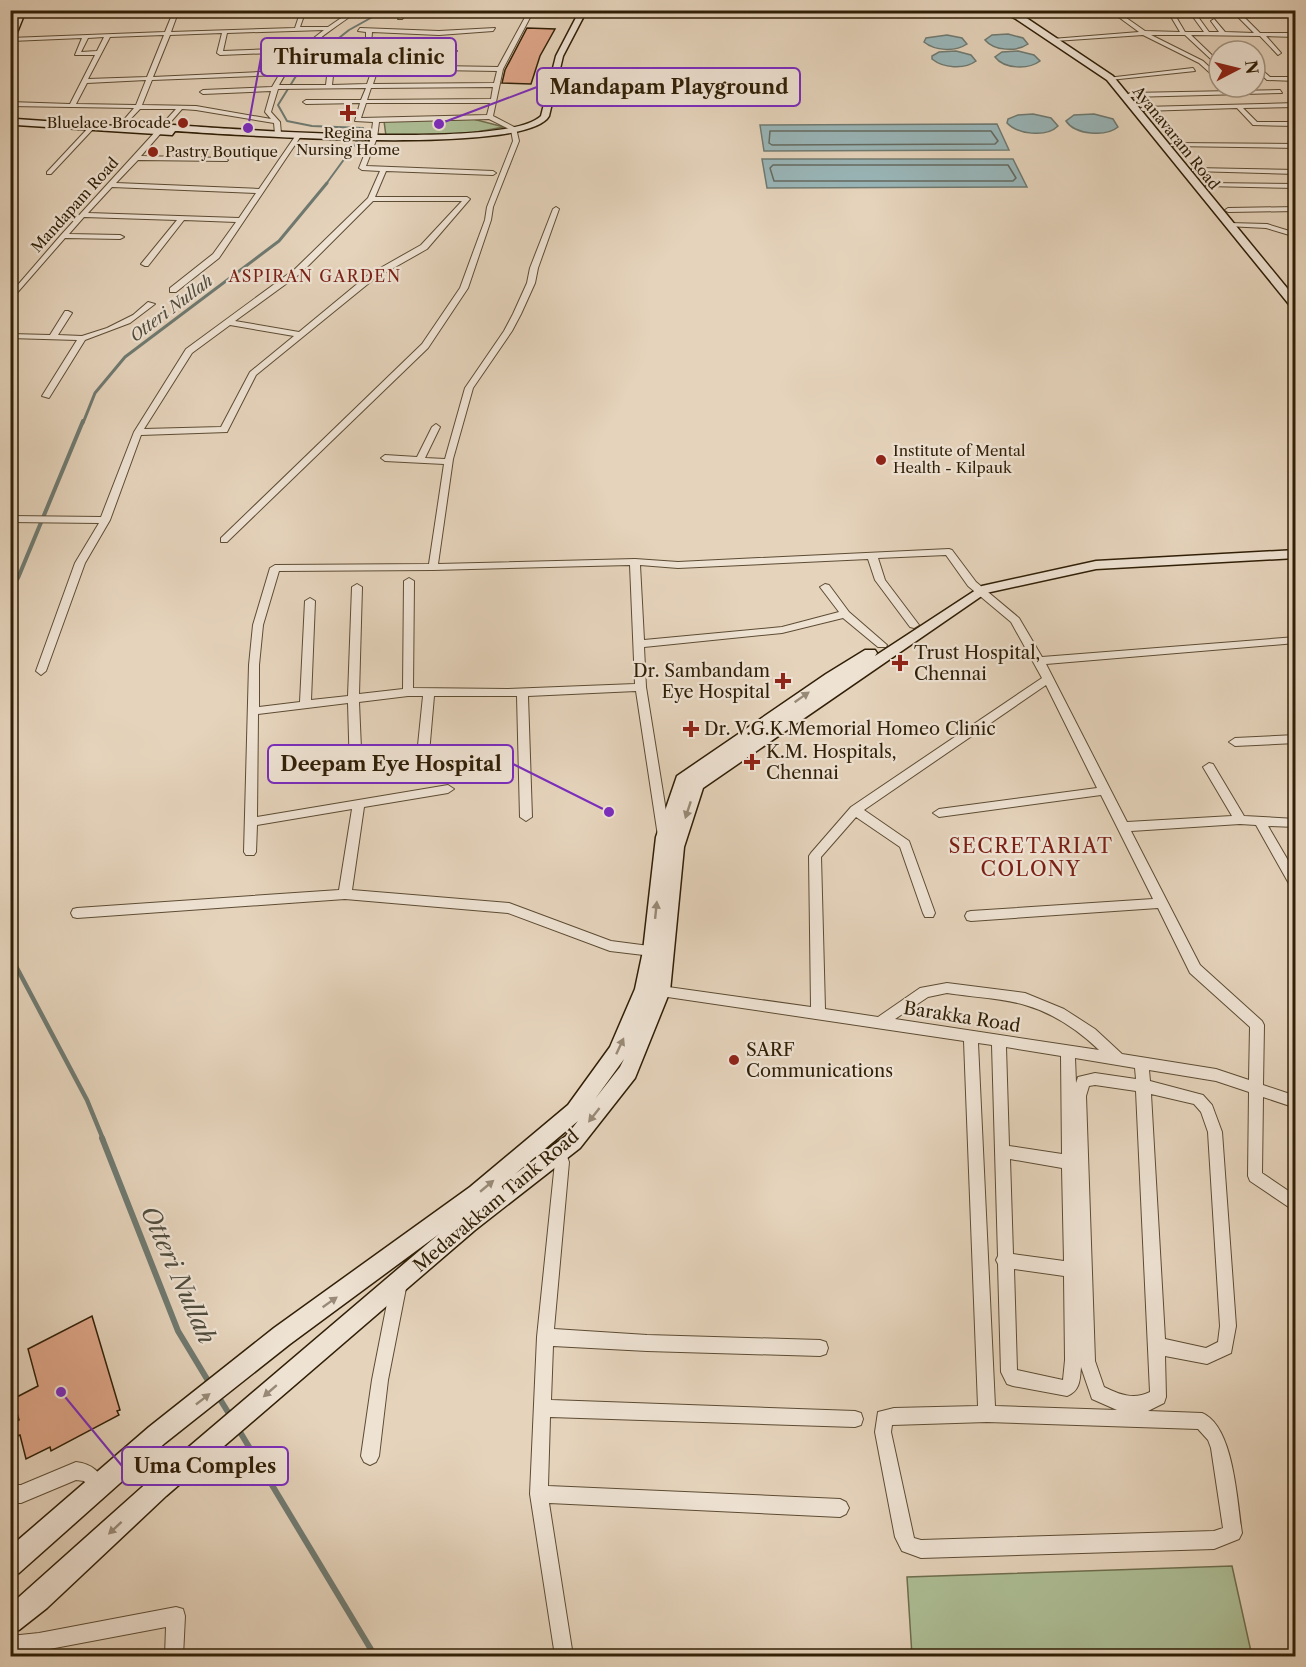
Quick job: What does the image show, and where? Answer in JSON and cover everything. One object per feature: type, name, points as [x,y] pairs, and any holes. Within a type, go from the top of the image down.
[{"type":"main road","points":[[543,79],[553,52],[578,10]]},
{"type":"main road","points":[[13,123],[364,138],[490,134],[514,131],[535,126],[544,118],[555,70],[570,34],[584,10]]},
{"type":"main road","points":[[778,10],[1011,12]]},
{"type":"main road","points":[[836,10],[877,12]]},
{"type":"main road","points":[[11,39],[22,12]]},
{"type":"main road","name":"Ayanavaram Road","points":[[1011,12],[1059,39],[1112,77],[1143,109],[1208,185],[1296,295]]},
{"type":"main road","name":"Ayanavaram Road","points":[[1112,77],[1296,306]]},
{"type":"main road","points":[[514,131],[534,118],[536,108]]},
{"type":"main road","name":"Medavakkam Tank Road","points":[[10,1564],[157,1435],[282,1336],[477,1194],[575,1111],[618,1052],[653,990],[652,951],[664,837],[683,780],[831,677],[977,587],[1089,556],[1296,545]]},
{"type":"main road","name":"Medavakkam Tank Road","points":[[10,1621],[38,1599],[158,1488],[315,1353],[468,1223],[573,1142],[628,1072],[653,990],[676,847],[696,785],[977,587],[1096,566],[1296,554]]},
{"type":"street","points":[[22,12],[84,10]]},
{"type":"street","points":[[119,129],[138,107],[177,10]]},
{"type":"street","points":[[297,29],[304,10]]},
{"type":"street","points":[[313,10],[349,15]]},
{"type":"street","points":[[278,134],[277,122],[268,112],[283,73],[305,50],[357,10]]},
{"type":"street","points":[[400,18],[408,10]]},
{"type":"street","points":[[490,117],[500,69],[532,10]]},
{"type":"street","points":[[1111,10],[1144,33],[1201,62],[1207,68]]},
{"type":"street","points":[[1169,10],[1184,33],[1207,54]]},
{"type":"street","points":[[1190,10],[1208,34]]},
{"type":"street","points":[[1235,11],[1278,52]]},
{"type":"street","points":[[1214,21],[1222,34]]},
{"type":"street","points":[[11,39],[331,28]]},
{"type":"street","points":[[360,30],[439,33],[493,29]]},
{"type":"street","points":[[369,31],[368,47],[386,50],[454,51]]},
{"type":"street","points":[[225,32],[220,53],[305,50]]},
{"type":"street","points":[[1059,39],[1144,33],[1296,35]]},
{"type":"street","points":[[72,106],[108,35]]},
{"type":"street","points":[[86,36],[77,54],[100,53]]},
{"type":"street","points":[[224,540],[425,346],[464,288],[488,220],[490,207],[516,141],[514,131],[490,117],[357,120],[376,67],[386,50]]},
{"type":"street","points":[[329,86],[331,67]]},
{"type":"street","points":[[376,67],[500,69]]},
{"type":"street","points":[[1112,77],[1193,70]]},
{"type":"street","points":[[85,81],[283,73]]},
{"type":"street","points":[[1267,76],[1294,105]]},
{"type":"street","points":[[196,108],[203,92],[203,77]]},
{"type":"street","points":[[1270,79],[1296,79]]},
{"type":"street","points":[[203,92],[293,86],[497,85]]},
{"type":"street","points":[[1130,95],[1207,90]]},
{"type":"street","points":[[1267,91],[1280,92]]},
{"type":"street","points":[[306,102],[493,101]]},
{"type":"street","points":[[10,104],[196,108],[277,122]]},
{"type":"street","points":[[1143,109],[1294,105]]},
{"type":"street","points":[[1239,107],[1257,124],[1296,124]]},
{"type":"street","name":"Mandapam Road","points":[[10,299],[63,236],[180,108]]},
{"type":"street","points":[[376,120],[374,138],[362,168],[493,172]]},
{"type":"street","points":[[50,173],[91,126]]},
{"type":"street","points":[[173,290],[216,256],[298,136]]},
{"type":"street","points":[[1173,145],[1296,147]]},
{"type":"street","points":[[136,158],[225,160]]},
{"type":"street","points":[[42,671],[80,563],[105,520],[138,432],[189,351],[298,271],[371,199],[384,169]]},
{"type":"street","points":[[1194,170],[1296,172]]},
{"type":"street","points":[[111,185],[260,191]]},
{"type":"street","points":[[1208,185],[1296,186]]},
{"type":"street","points":[[138,432],[224,429],[253,374],[303,335],[370,277],[424,247],[467,199],[371,199]]},
{"type":"street","points":[[433,567],[448,462],[469,388],[508,332],[522,305],[556,208]]},
{"type":"street","points":[[1228,210],[1296,209]]},
{"type":"street","points":[[82,215],[240,220]]},
{"type":"street","points":[[145,264],[182,218]]},
{"type":"street","points":[[1229,225],[1267,226],[1296,235]]},
{"type":"street","points":[[63,236],[120,237]]},
{"type":"street","points":[[10,336],[82,338],[116,328],[143,312],[151,304]]},
{"type":"street","points":[[52,338],[68,313]]},
{"type":"street","points":[[229,322],[303,335]]},
{"type":"street","points":[[46,396],[82,338]]},
{"type":"street","points":[[420,460],[436,427]]},
{"type":"street","points":[[385,458],[448,462]]},
{"type":"street","points":[[10,519],[105,520]]},
{"type":"street","points":[[250,852],[258,625],[275,568],[635,562],[712,564],[949,552],[977,587],[1015,620],[1039,661],[1195,969],[1257,1024],[1254,1089],[1255,1176],[1296,1205]]},
{"type":"street","points":[[872,556],[880,580],[914,625]]},
{"type":"street","points":[[635,562],[640,687],[664,837]]},
{"type":"street","points":[[408,692],[409,581]]},
{"type":"street","points":[[356,772],[353,697],[357,587]]},
{"type":"street","points":[[825,587],[845,614],[882,645]]},
{"type":"street","points":[[305,703],[310,601]]},
{"type":"street","points":[[640,644],[782,630],[845,614]]},
{"type":"street","points":[[1039,661],[1296,640]]},
{"type":"street","points":[[818,1014],[815,856],[855,810],[1047,679]]},
{"type":"street","points":[[254,711],[408,692],[522,693],[640,687]]},
{"type":"street","points":[[422,765],[429,693]]},
{"type":"street","points":[[522,693],[525,817]]},
{"type":"street","points":[[1235,742],[1296,740]]},
{"type":"street","points":[[1209,767],[1240,820]]},
{"type":"street","points":[[251,822],[448,789]]},
{"type":"street","points":[[939,813],[1103,791]]},
{"type":"street","points":[[345,894],[359,804]]},
{"type":"street","points":[[855,810],[905,844],[929,913]]},
{"type":"street","points":[[1123,827],[1240,820],[1296,824]]},
{"type":"street","points":[[1260,822],[1296,886]]},
{"type":"street","points":[[77,913],[345,894],[509,908],[610,946],[652,951]]},
{"type":"street","points":[[971,916],[1161,903]]},
{"type":"street","points":[[879,1023],[925,992],[947,988],[1025,999],[1059,1013],[1090,1032],[1119,1060]]},
{"type":"street","name":"Barakka Road","points":[[653,990],[999,1040],[1216,1075],[1296,1102]]},
{"type":"street","points":[[971,1036],[987,1414]]},
{"type":"street","points":[[999,1040],[1009,1372],[1013,1378],[1059,1388],[1067,1388],[1072,1381],[1068,1052]]},
{"type":"street","points":[[1142,1063],[1143,1086],[1157,1346],[1158,1397],[1140,1406],[1115,1401],[1098,1392],[1087,1361],[1079,1096],[1083,1081],[1095,1079],[1143,1086],[1198,1100],[1207,1109],[1215,1132],[1228,1326],[1225,1347],[1207,1356],[1157,1346]]},
{"type":"street","points":[[1001,1151],[1070,1162]]},
{"type":"street","points":[[559,1152],[562,1162],[545,1336],[539,1494],[564,1656]]},
{"type":"street","points":[[1004,1260],[1072,1270]]},
{"type":"street","points":[[370,1456],[380,1380],[399,1282]]},
{"type":"street","points":[[545,1336],[647,1343],[820,1348]]},
{"type":"street","points":[[542,1408],[855,1419]]},
{"type":"street","points":[[987,1414],[1202,1421],[1214,1434],[1220,1448],[1233,1533],[1214,1540],[921,1549],[908,1545],[904,1537],[883,1432],[884,1418],[987,1414]]},
{"type":"street","points":[[10,1494],[21,1494],[76,1471],[83,1471],[94,1477],[98,1487]]},
{"type":"street","points":[[539,1494],[840,1508]]},
{"type":"street","points":[[10,1645],[38,1649],[176,1616],[174,1656]]},
{"type":"green space","points":[[473,119],[504,127],[471,133],[386,136],[384,121]]},
{"type":"green space","points":[[1232,1566],[1252,1656],[912,1656],[907,1577]]},
{"type":"water","points":[[1008,34],[1023,38],[1028,44],[1023,47],[1006,49],[989,44],[985,40],[992,35]]},
{"type":"water","points":[[947,35],[962,38],[967,44],[962,47],[945,49],[924,42],[926,38]]},
{"type":"water","points":[[956,51],[971,55],[976,61],[966,66],[954,67],[932,59],[932,56],[939,52]]},
{"type":"water","points":[[1018,51],[1034,55],[1040,61],[1029,66],[1016,67],[1004,64],[995,57],[1002,52]]},
{"type":"water","points":[[1033,114],[1051,118],[1058,126],[1046,132],[1032,133],[1017,130],[1007,123],[1008,119],[1018,115]]},
{"type":"water","points":[[1094,114],[1113,119],[1118,127],[1106,132],[1091,133],[1076,129],[1066,121],[1074,115]]},
{"type":"water","points":[[997,124],[1009,150],[764,151],[760,125]]},
{"type":"water","points":[[762,159],[1013,159],[1027,187],[767,188]]},
{"type":"building","points":[[527,28],[555,29],[540,56],[531,84],[502,83],[505,70]]},
{"type":"building","points":[[92,1316],[120,1410],[117,1411],[119,1415],[51,1451],[50,1447],[26,1459],[20,1435],[17,1436],[14,1423],[19,1420],[13,1399],[38,1386],[28,1349]]},
{"type":"waterway","name":"Otteri Nullah","points":[[326,184],[356,143],[363,128],[312,126],[287,121],[278,105],[301,68],[349,30],[385,10]]},
{"type":"waterway","name":"Otteri Nullah","points":[[83,423],[95,393],[125,357],[279,241],[327,183]]},
{"type":"waterway","name":"Otteri Nullah","points":[[10,588],[18,578],[83,421]]},
{"type":"waterway","name":"Otteri Nullah","points":[[10,955],[87,1100],[103,1139]]},
{"type":"waterway","name":"Otteri Nullah","points":[[102,1138],[178,1331],[210,1384]]},
{"type":"waterway","name":"Otteri Nullah","points":[[218,1396],[231,1417]]},
{"type":"waterway","name":"Otteri Nullah","points":[[237,1427],[375,1656]]},
{"type":"place","name":"Regina Nursing Home","points":[[348,113]]},
{"type":"place","name":"Bluelace Brocade","points":[[183,123]]},
{"type":"place","name":"Mandapam Playground","points":[[439,124]]},
{"type":"place","name":"Thirumala clinic","points":[[248,128]]},
{"type":"place","name":"Pastry Boutique","points":[[153,152]]},
{"type":"place","name":"Institute of Mental Health - Kilpauk","points":[[881,460]]},
{"type":"place","name":"Trust Hospital, Chennai","points":[[900,663]]},
{"type":"place","name":"Dr. Sambandam Eye Hospital","points":[[783,681]]},
{"type":"place","name":"Dr. V.G.K Memorial Homeo Clinic","points":[[691,729]]},
{"type":"place","name":"K.M. Hospitals, Chennai","points":[[752,762]]},
{"type":"place","name":"Deepam Eye Hospital","points":[[609,812]]},
{"type":"place","name":"SARF Communications","points":[[734,1060]]},
{"type":"place","name":"Uma Comples","points":[[61,1392]]},
{"type":"district","name":"ASPIRAN GARDEN","points":[[315,276]]},
{"type":"district","name":"SECRETARIAT COLONY","points":[[1031,858]]}]
